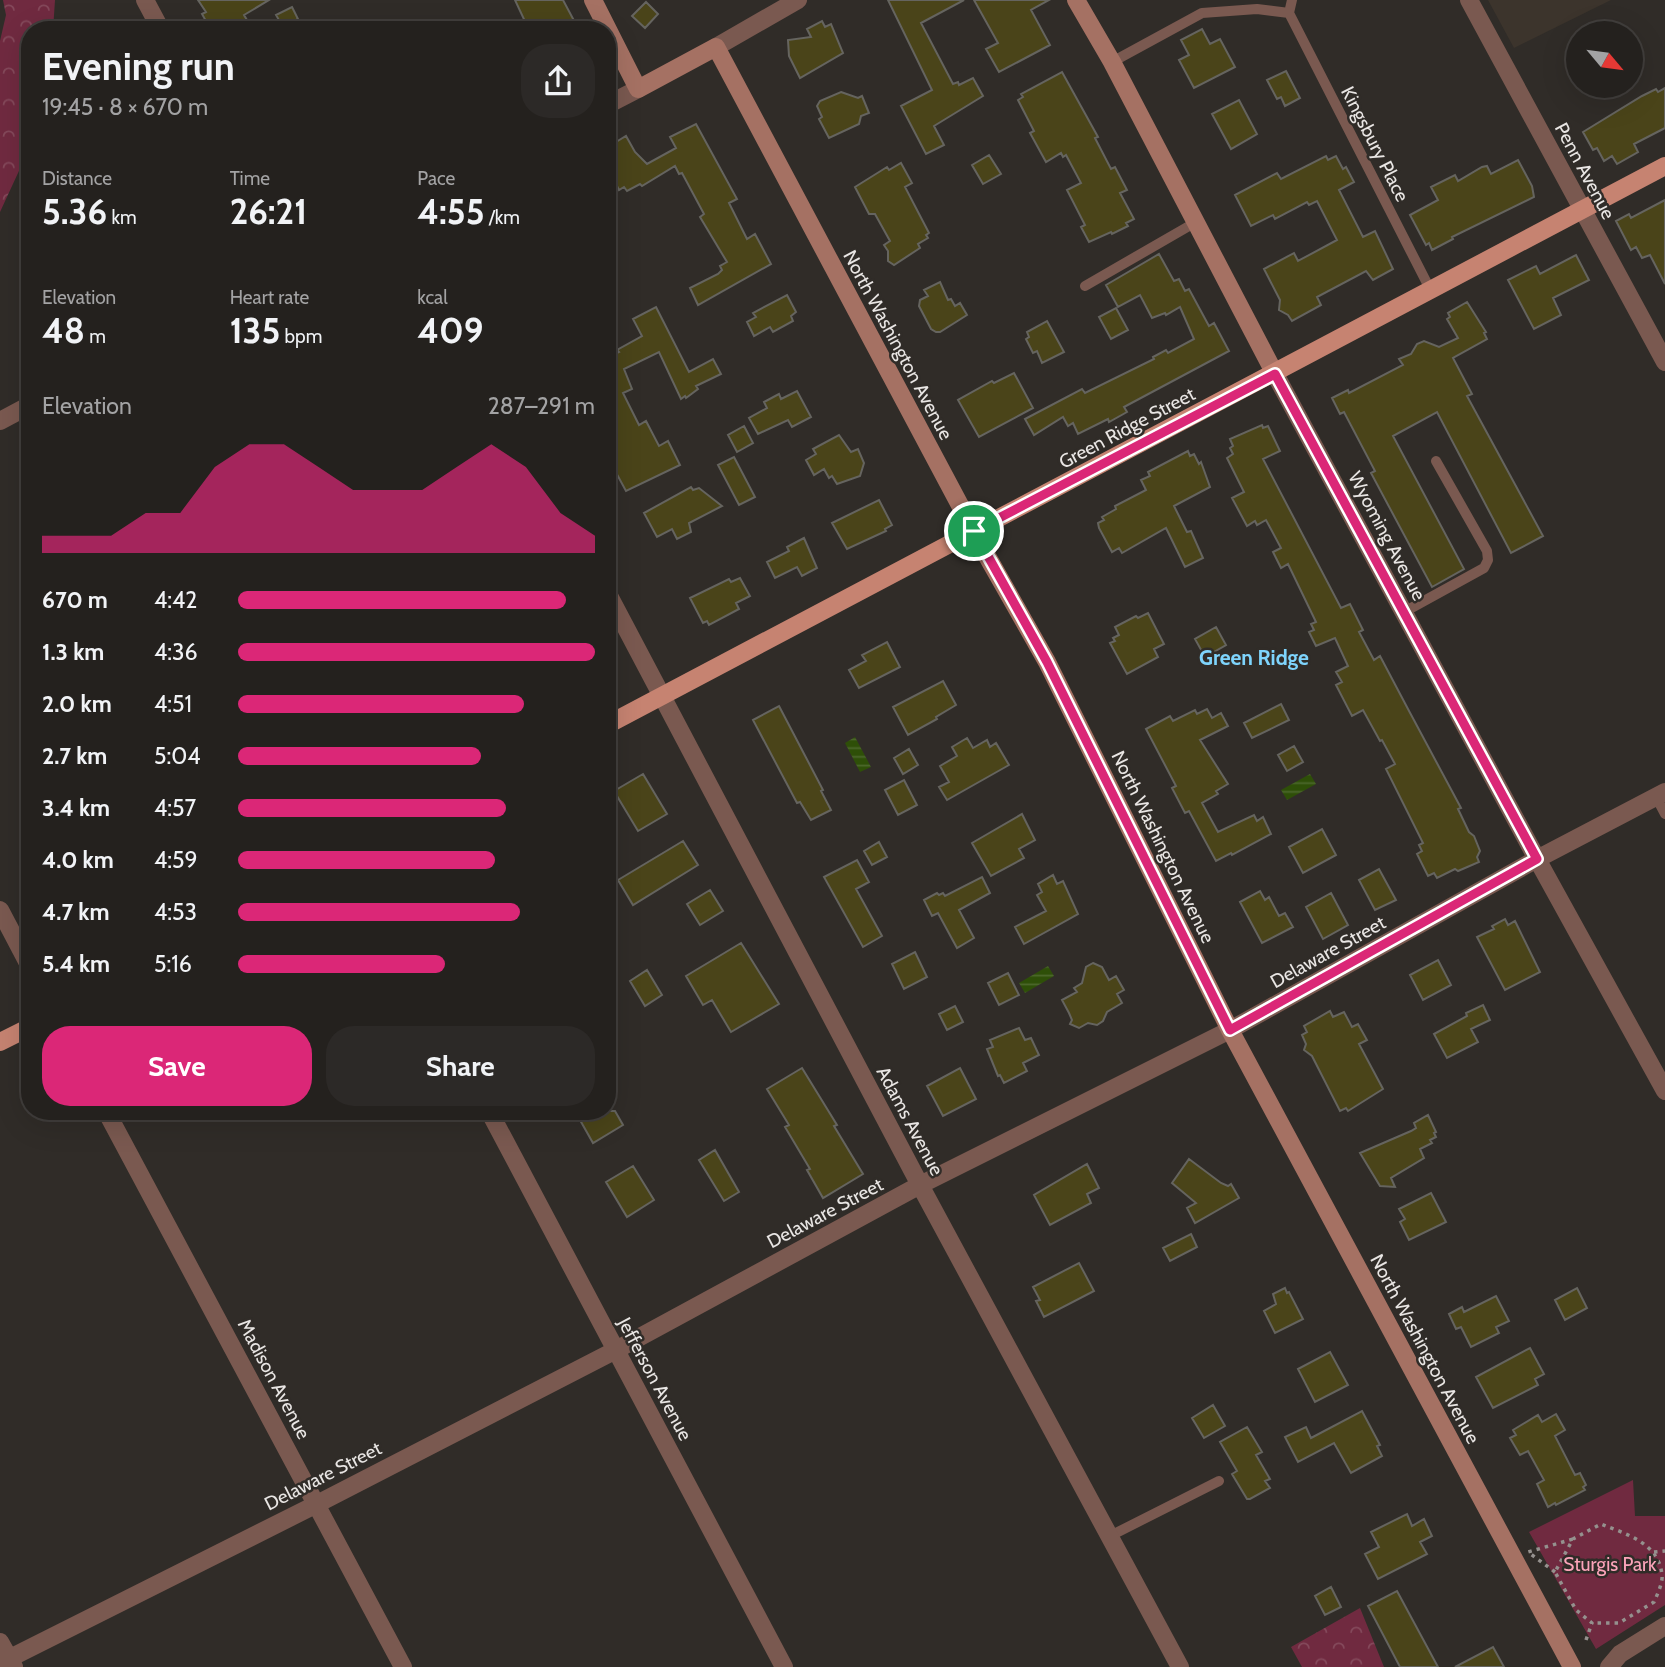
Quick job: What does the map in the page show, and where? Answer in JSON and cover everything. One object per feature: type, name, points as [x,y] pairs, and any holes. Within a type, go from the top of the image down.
[{"type":"main road","name":"Green Ridge Street","points":[[616,720],[1665,166]]},
{"type":"main road","points":[[0,1042],[21,1032]]},
{"type":"street","points":[[145,0],[156,21]]},
{"type":"street","points":[[593,0],[604,21]]},
{"type":"street","points":[[616,100],[798,0]]},
{"type":"street","name":"Wyoming Avenue","points":[[1076,0],[1112,62],[1275,374],[1665,1091]]},
{"type":"street","name":"Penn Avenue","points":[[1469,0],[1665,362]]},
{"type":"street","points":[[616,45],[638,89]]},
{"type":"street","name":"North Washington Avenue","points":[[716,47],[974,531],[1047,662],[1230,1030],[1572,1667]]},
{"type":"street","points":[[1,417],[21,409]]},
{"type":"street","name":"Adams Avenue","points":[[616,609],[920,1185],[1180,1667]]},
{"type":"street","name":"Delaware Street","points":[[7,1663],[615,1350],[920,1185],[1230,1030],[1537,859],[1660,794]]},
{"type":"street","points":[[0,910],[21,950]]},
{"type":"street","name":"Madison Avenue","points":[[111,1120],[403,1667]]},
{"type":"street","name":"Jefferson Avenue","points":[[494,1120],[784,1667]]},
{"type":"street","points":[[1609,1667],[1620,1654],[1665,1626]]},
{"type":"street","points":[[0,1642],[7,1663]]},
{"type":"lane","points":[[1112,62],[1202,13],[1257,9],[1289,13],[1292,0]]},
{"type":"lane","name":"Kingsbury Place","points":[[1289,13],[1431,290]]},
{"type":"lane","points":[[1085,286],[1196,222]]},
{"type":"lane","points":[[1404,612],[1484,568],[1488,560],[1487,551],[1436,461]]},
{"type":"lane","points":[[1660,794],[1665,814]]},
{"type":"lane","points":[[1110,1536],[1219,1481]]},
{"type":"path","points":[[1601,1524],[1634,1537],[1654,1552],[1664,1575],[1654,1602],[1619,1623],[1592,1623],[1576,1610],[1555,1572],[1528,1552],[1573,1539],[1601,1524]]},
{"type":"path","points":[[1555,1572],[1573,1539]]},
{"type":"path","points":[[1654,1552],[1665,1551]]},
{"type":"path","points":[[1586,1640],[1592,1623]]},
{"type":"shaded area","points":[[1488,0],[1611,0],[1566,21],[1514,48]]},
{"type":"shaded area","points":[[855,737],[871,767],[860,772],[845,743]]},
{"type":"shaded area","points":[[1310,774],[1316,784],[1287,800],[1281,790]]},
{"type":"shaded area","points":[[1048,966],[1054,976],[1025,993],[1019,983]]},
{"type":"green space","points":[[3,0],[55,0],[54,21],[21,21],[21,166],[0,212],[0,41],[6,15]]},
{"type":"green space","name":"Sturgis Park","points":[[1633,1480],[1635,1516],[1665,1516],[1665,1605],[1596,1649],[1529,1532]]},
{"type":"green space","points":[[1360,1608],[1384,1667],[1302,1667],[1291,1647]]},
{"type":"building","points":[[198,0],[269,0],[244,15],[248,21],[206,21],[202,14],[206,12]]},
{"type":"building","points":[[515,0],[563,0],[574,21],[525,21]]},
{"type":"building","points":[[888,0],[964,0],[921,23],[953,84],[958,82],[959,85],[973,78],[983,96],[934,126],[944,145],[926,154],[901,106],[932,90]]},
{"type":"building","points":[[974,0],[1049,0],[1031,10],[1050,45],[999,72],[986,49],[998,43]]},
{"type":"building","points":[[646,2],[658,14],[645,28],[632,16]]},
{"type":"building","points":[[292,7],[298,19],[280,21],[276,15]]},
{"type":"building","points":[[822,21],[825,27],[831,24],[843,53],[800,78],[789,56],[788,40],[811,37],[807,29]]},
{"type":"building","points":[[1202,29],[1210,44],[1220,39],[1235,67],[1194,88],[1179,60],[1189,55],[1181,40]]},
{"type":"building","points":[[1286,71],[1300,98],[1285,106],[1281,97],[1277,99],[1267,80]]},
{"type":"building","points":[[1062,72],[1098,137],[1095,138],[1111,169],[1115,167],[1127,190],[1120,193],[1134,219],[1126,223],[1128,226],[1089,242],[1081,227],[1085,225],[1067,190],[1081,183],[1066,155],[1063,157],[1061,153],[1046,162],[1030,133],[1034,131],[1018,100],[1023,97],[1021,94]]},
{"type":"building","points":[[1665,88],[1665,128],[1634,144],[1638,152],[1617,164],[1612,156],[1604,161],[1597,148],[1593,150],[1583,132],[1639,98],[1643,98],[1643,96],[1656,89],[1658,92]]},
{"type":"building","points":[[841,92],[858,98],[862,96],[869,113],[861,116],[859,124],[829,138],[819,119],[822,117],[817,106],[820,101]]},
{"type":"building","points":[[1239,100],[1257,134],[1231,149],[1212,114]]},
{"type":"building","points":[[696,124],[737,199],[729,203],[747,239],[755,234],[771,264],[698,305],[690,288],[718,274],[722,270],[720,266],[727,262],[700,217],[704,214],[682,173],[679,174],[675,166],[642,186],[640,184],[627,191],[624,187],[619,190],[616,184],[616,142],[626,136],[635,152],[647,164],[676,148],[670,137]]},
{"type":"building","points":[[989,155],[1001,174],[983,184],[972,165]]},
{"type":"building","points":[[1326,156],[1328,160],[1336,156],[1343,169],[1346,167],[1354,182],[1339,190],[1363,237],[1375,231],[1393,269],[1373,280],[1366,271],[1317,297],[1321,305],[1292,321],[1279,310],[1280,300],[1264,269],[1294,253],[1298,261],[1337,240],[1317,201],[1309,205],[1307,202],[1275,219],[1273,215],[1251,226],[1235,195],[1277,173],[1281,179]]},
{"type":"building","points":[[1518,160],[1532,186],[1534,197],[1452,237],[1453,239],[1432,250],[1429,243],[1426,245],[1410,215],[1438,200],[1431,187],[1455,175],[1458,181],[1482,167],[1487,166],[1491,174]]},
{"type":"building","points":[[901,163],[912,183],[905,187],[929,233],[926,235],[928,238],[918,244],[920,248],[894,265],[888,261],[888,251],[884,245],[890,241],[875,214],[869,214],[855,187],[887,167],[889,170]]},
{"type":"building","points":[[1665,200],[1665,284],[1650,255],[1642,258],[1636,247],[1631,250],[1616,221],[1629,214],[1631,218]]},
{"type":"building","points":[[1159,254],[1174,281],[1179,279],[1185,291],[1189,289],[1209,326],[1214,323],[1229,351],[1124,407],[1127,412],[1109,422],[1108,419],[1078,434],[1073,423],[1068,426],[1063,417],[1034,435],[1025,419],[1082,389],[1085,393],[1154,359],[1153,357],[1166,350],[1168,353],[1194,339],[1180,307],[1166,315],[1165,313],[1152,318],[1140,295],[1118,307],[1106,285]]},
{"type":"building","points":[[1576,255],[1589,280],[1553,298],[1561,315],[1534,329],[1508,280],[1536,266],[1540,274]]},
{"type":"building","points":[[940,282],[948,300],[951,299],[955,306],[960,303],[967,315],[936,332],[931,329],[919,306],[920,300],[928,296],[924,290]]},
{"type":"building","points":[[787,295],[796,312],[791,316],[793,321],[773,332],[770,327],[754,336],[747,322],[756,317],[753,313]]},
{"type":"building","points":[[1467,302],[1486,332],[1484,333],[1487,339],[1453,358],[1472,394],[1467,396],[1543,536],[1511,553],[1437,412],[1393,436],[1464,569],[1432,587],[1371,473],[1375,471],[1344,412],[1340,414],[1332,398],[1348,390],[1349,393],[1403,365],[1399,359],[1411,354],[1417,344],[1424,341],[1439,347],[1458,338],[1447,319],[1450,317],[1448,313]]},
{"type":"building","points":[[656,307],[689,372],[713,359],[721,374],[696,386],[698,389],[681,399],[659,352],[624,369],[632,389],[623,393],[639,425],[646,421],[659,446],[668,441],[680,465],[626,491],[616,473],[616,354],[619,352],[617,350],[642,336],[633,319]]},
{"type":"building","points":[[1116,308],[1128,330],[1111,339],[1099,317]]},
{"type":"building","points":[[1047,321],[1064,352],[1042,363],[1037,351],[1033,353],[1026,339],[1029,337],[1027,332]]},
{"type":"building","points":[[1014,373],[1033,408],[979,437],[958,400],[992,381],[994,383]]},
{"type":"building","points":[[797,391],[811,417],[792,427],[788,420],[758,434],[749,418],[767,408],[764,402],[779,394],[781,399]]},
{"type":"building","points":[[1262,425],[1263,428],[1268,426],[1280,451],[1263,459],[1341,608],[1350,604],[1363,630],[1359,632],[1374,660],[1380,656],[1461,808],[1458,809],[1480,851],[1477,857],[1479,862],[1437,878],[1434,873],[1428,876],[1417,854],[1422,851],[1419,845],[1423,843],[1386,769],[1395,764],[1363,710],[1352,716],[1336,685],[1342,682],[1336,672],[1348,666],[1335,638],[1316,646],[1309,632],[1314,630],[1311,624],[1316,622],[1288,564],[1281,568],[1273,552],[1281,548],[1266,520],[1257,525],[1255,521],[1247,526],[1232,498],[1244,492],[1227,458],[1233,454],[1230,439]]},
{"type":"building","points":[[744,426],[753,443],[737,452],[728,435]]},
{"type":"building","points":[[839,435],[851,452],[858,449],[864,463],[860,476],[837,484],[832,476],[829,478],[824,469],[814,475],[806,460],[816,454],[813,449]]},
{"type":"building","points":[[1188,451],[1190,456],[1194,454],[1199,464],[1201,462],[1210,487],[1174,506],[1187,532],[1191,531],[1203,558],[1185,567],[1166,528],[1122,553],[1119,548],[1112,552],[1099,528],[1098,523],[1104,520],[1102,517],[1116,509],[1115,506],[1146,490],[1141,480],[1150,476],[1148,472]]},
{"type":"building","points":[[734,457],[755,497],[739,505],[718,465]]},
{"type":"building","points":[[691,487],[693,490],[699,488],[722,506],[689,523],[691,532],[677,539],[672,529],[657,537],[644,513]]},
{"type":"building","points":[[879,500],[892,525],[885,529],[886,531],[847,549],[832,523]]},
{"type":"building","points":[[804,538],[817,568],[802,576],[797,567],[775,578],[767,562],[789,551],[787,547]]},
{"type":"building","points":[[740,578],[750,596],[736,603],[739,609],[709,625],[707,621],[703,623],[690,598],[729,579],[731,582]]},
{"type":"building","points":[[1148,613],[1164,644],[1154,649],[1158,657],[1127,674],[1110,643],[1119,635],[1115,627]]},
{"type":"building","points":[[1216,627],[1226,645],[1205,657],[1195,639]]},
{"type":"building","points":[[887,642],[900,667],[859,688],[849,670],[866,661],[862,655]]},
{"type":"building","points":[[943,681],[956,705],[908,735],[893,707]]},
{"type":"building","points":[[1281,704],[1289,720],[1252,738],[1244,723]]},
{"type":"building","points":[[779,706],[831,810],[811,820],[800,802],[797,803],[753,720]]},
{"type":"building","points":[[1207,709],[1212,718],[1221,713],[1228,726],[1200,740],[1228,784],[1216,791],[1218,794],[1202,803],[1218,832],[1254,815],[1257,821],[1263,817],[1271,834],[1216,861],[1189,811],[1185,813],[1172,788],[1176,786],[1146,729],[1170,716],[1173,721],[1195,710],[1197,714]]},
{"type":"building","points":[[967,738],[973,748],[987,740],[990,747],[996,743],[1009,765],[947,800],[939,787],[949,782],[940,766],[957,756],[952,747]]},
{"type":"building","points":[[1294,746],[1303,762],[1287,771],[1278,755]]},
{"type":"building","points":[[909,749],[918,765],[903,774],[894,758]]},
{"type":"building","points":[[643,774],[667,814],[638,831],[616,794],[616,790]]},
{"type":"building","points":[[904,780],[917,805],[898,815],[885,790]]},
{"type":"building","points":[[1022,814],[1035,840],[1019,849],[1024,858],[991,876],[972,843]]},
{"type":"building","points":[[1322,829],[1336,855],[1303,873],[1289,847]]},
{"type":"building","points":[[683,841],[698,865],[633,905],[618,880]]},
{"type":"building","points":[[879,842],[887,857],[872,865],[864,851]]},
{"type":"building","points":[[857,860],[869,882],[856,889],[882,936],[863,947],[824,877]]},
{"type":"building","points":[[1379,869],[1396,900],[1375,910],[1359,880]]},
{"type":"building","points":[[1053,875],[1057,884],[1063,881],[1078,914],[1024,944],[1015,927],[1046,911],[1037,895],[1042,892],[1038,884]]},
{"type":"building","points":[[982,877],[990,893],[959,910],[974,938],[957,948],[938,913],[932,916],[924,900],[937,893],[943,893],[945,896]]},
{"type":"building","points":[[710,890],[723,911],[700,925],[687,904]]},
{"type":"building","points":[[1260,891],[1265,900],[1269,897],[1279,916],[1285,913],[1293,927],[1262,943],[1240,902]]},
{"type":"building","points":[[1331,893],[1348,925],[1323,939],[1306,907]]},
{"type":"building","points":[[1505,919],[1508,925],[1515,921],[1540,972],[1505,990],[1477,937],[1494,929],[1492,926]]},
{"type":"building","points":[[741,943],[779,1004],[731,1032],[712,1000],[703,1005],[686,976]]},
{"type":"building","points":[[915,952],[927,977],[904,989],[892,964]]},
{"type":"building","points":[[1438,960],[1451,985],[1423,1000],[1410,975]]},
{"type":"building","points":[[1093,963],[1102,967],[1109,980],[1116,976],[1124,990],[1117,994],[1122,1003],[1107,1012],[1103,1021],[1097,1025],[1088,1023],[1079,1028],[1070,1024],[1072,1020],[1062,1000],[1077,992],[1074,988],[1082,983],[1086,967]]},
{"type":"building","points":[[647,970],[662,995],[645,1006],[630,981]]},
{"type":"building","points":[[1008,973],[1019,995],[999,1005],[988,983]]},
{"type":"building","points":[[1483,1005],[1490,1020],[1471,1029],[1478,1042],[1447,1058],[1434,1034]]},
{"type":"building","points":[[955,1006],[963,1022],[947,1030],[939,1014]]},
{"type":"building","points":[[1330,1011],[1333,1017],[1344,1012],[1352,1027],[1358,1024],[1367,1040],[1359,1044],[1383,1089],[1348,1111],[1346,1108],[1340,1111],[1312,1056],[1304,1050],[1306,1044],[1302,1035],[1307,1032],[1304,1026]]},
{"type":"building","points":[[1019,1028],[1025,1040],[1031,1038],[1039,1055],[1023,1063],[1027,1071],[1004,1083],[1000,1075],[998,1076],[987,1049],[993,1047],[990,1040]]},
{"type":"building","points":[[802,1068],[863,1174],[823,1198],[807,1170],[810,1169],[785,1127],[789,1125],[767,1089]]},
{"type":"building","points":[[960,1068],[976,1099],[943,1116],[927,1086]]},
{"type":"building","points":[[616,1113],[623,1125],[593,1143],[580,1120],[616,1120]]},
{"type":"building","points":[[1428,1115],[1436,1137],[1430,1140],[1432,1143],[1420,1149],[1424,1158],[1391,1178],[1395,1187],[1380,1186],[1360,1153],[1411,1131],[1416,1128],[1414,1123]]},
{"type":"building","points":[[715,1150],[739,1192],[724,1201],[699,1160]]},
{"type":"building","points":[[1189,1159],[1221,1183],[1228,1186],[1231,1184],[1239,1198],[1195,1223],[1187,1208],[1196,1203],[1172,1183]]},
{"type":"building","points":[[1087,1164],[1099,1188],[1087,1194],[1091,1203],[1050,1225],[1034,1195]]},
{"type":"building","points":[[633,1166],[654,1200],[627,1217],[606,1182]]},
{"type":"building","points":[[1431,1193],[1446,1222],[1409,1240],[1400,1222],[1405,1219],[1399,1209]]},
{"type":"building","points":[[1191,1234],[1197,1247],[1170,1261],[1163,1248]]},
{"type":"building","points":[[1079,1263],[1094,1291],[1044,1317],[1033,1287]]},
{"type":"building","points":[[1285,1288],[1303,1319],[1275,1333],[1264,1311],[1276,1304],[1273,1294]]},
{"type":"building","points":[[1577,1288],[1587,1308],[1565,1320],[1555,1300]]},
{"type":"building","points":[[1496,1296],[1509,1321],[1496,1327],[1499,1333],[1471,1347],[1461,1327],[1456,1329],[1449,1314],[1462,1307],[1464,1312]]},
{"type":"building","points":[[1530,1348],[1544,1374],[1535,1379],[1538,1385],[1493,1408],[1476,1377]]},
{"type":"building","points":[[1330,1352],[1348,1385],[1315,1402],[1298,1369]]},
{"type":"building","points":[[1213,1405],[1225,1426],[1204,1438],[1192,1418]]},
{"type":"building","points":[[1362,1411],[1380,1445],[1377,1446],[1382,1456],[1351,1473],[1334,1443],[1298,1462],[1285,1437],[1306,1427],[1311,1438]]},
{"type":"building","points":[[1556,1414],[1565,1430],[1555,1436],[1575,1475],[1580,1473],[1586,1485],[1583,1487],[1585,1490],[1548,1507],[1537,1484],[1544,1480],[1528,1451],[1520,1455],[1510,1438],[1516,1435],[1513,1430],[1538,1415],[1542,1422]]},
{"type":"building","points":[[1247,1427],[1262,1452],[1256,1455],[1270,1479],[1265,1481],[1270,1488],[1250,1499],[1247,1499],[1232,1474],[1237,1471],[1220,1442]]},
{"type":"building","points":[[1407,1514],[1412,1526],[1424,1519],[1432,1536],[1420,1542],[1427,1554],[1378,1579],[1365,1554],[1379,1547],[1371,1532]]},
{"type":"building","points":[[1331,1587],[1341,1607],[1325,1615],[1315,1596]]},
{"type":"building","points":[[1397,1591],[1438,1667],[1400,1667],[1368,1606]]},
{"type":"building","points":[[1493,1647],[1504,1667],[1455,1667]]},
{"type":"district","name":"Green Ridge","points":[[1254,657]]},
{"type":"route","points":[[1275,374],[1537,859],[1230,1030],[1047,662],[974,531],[1275,374]]}]
